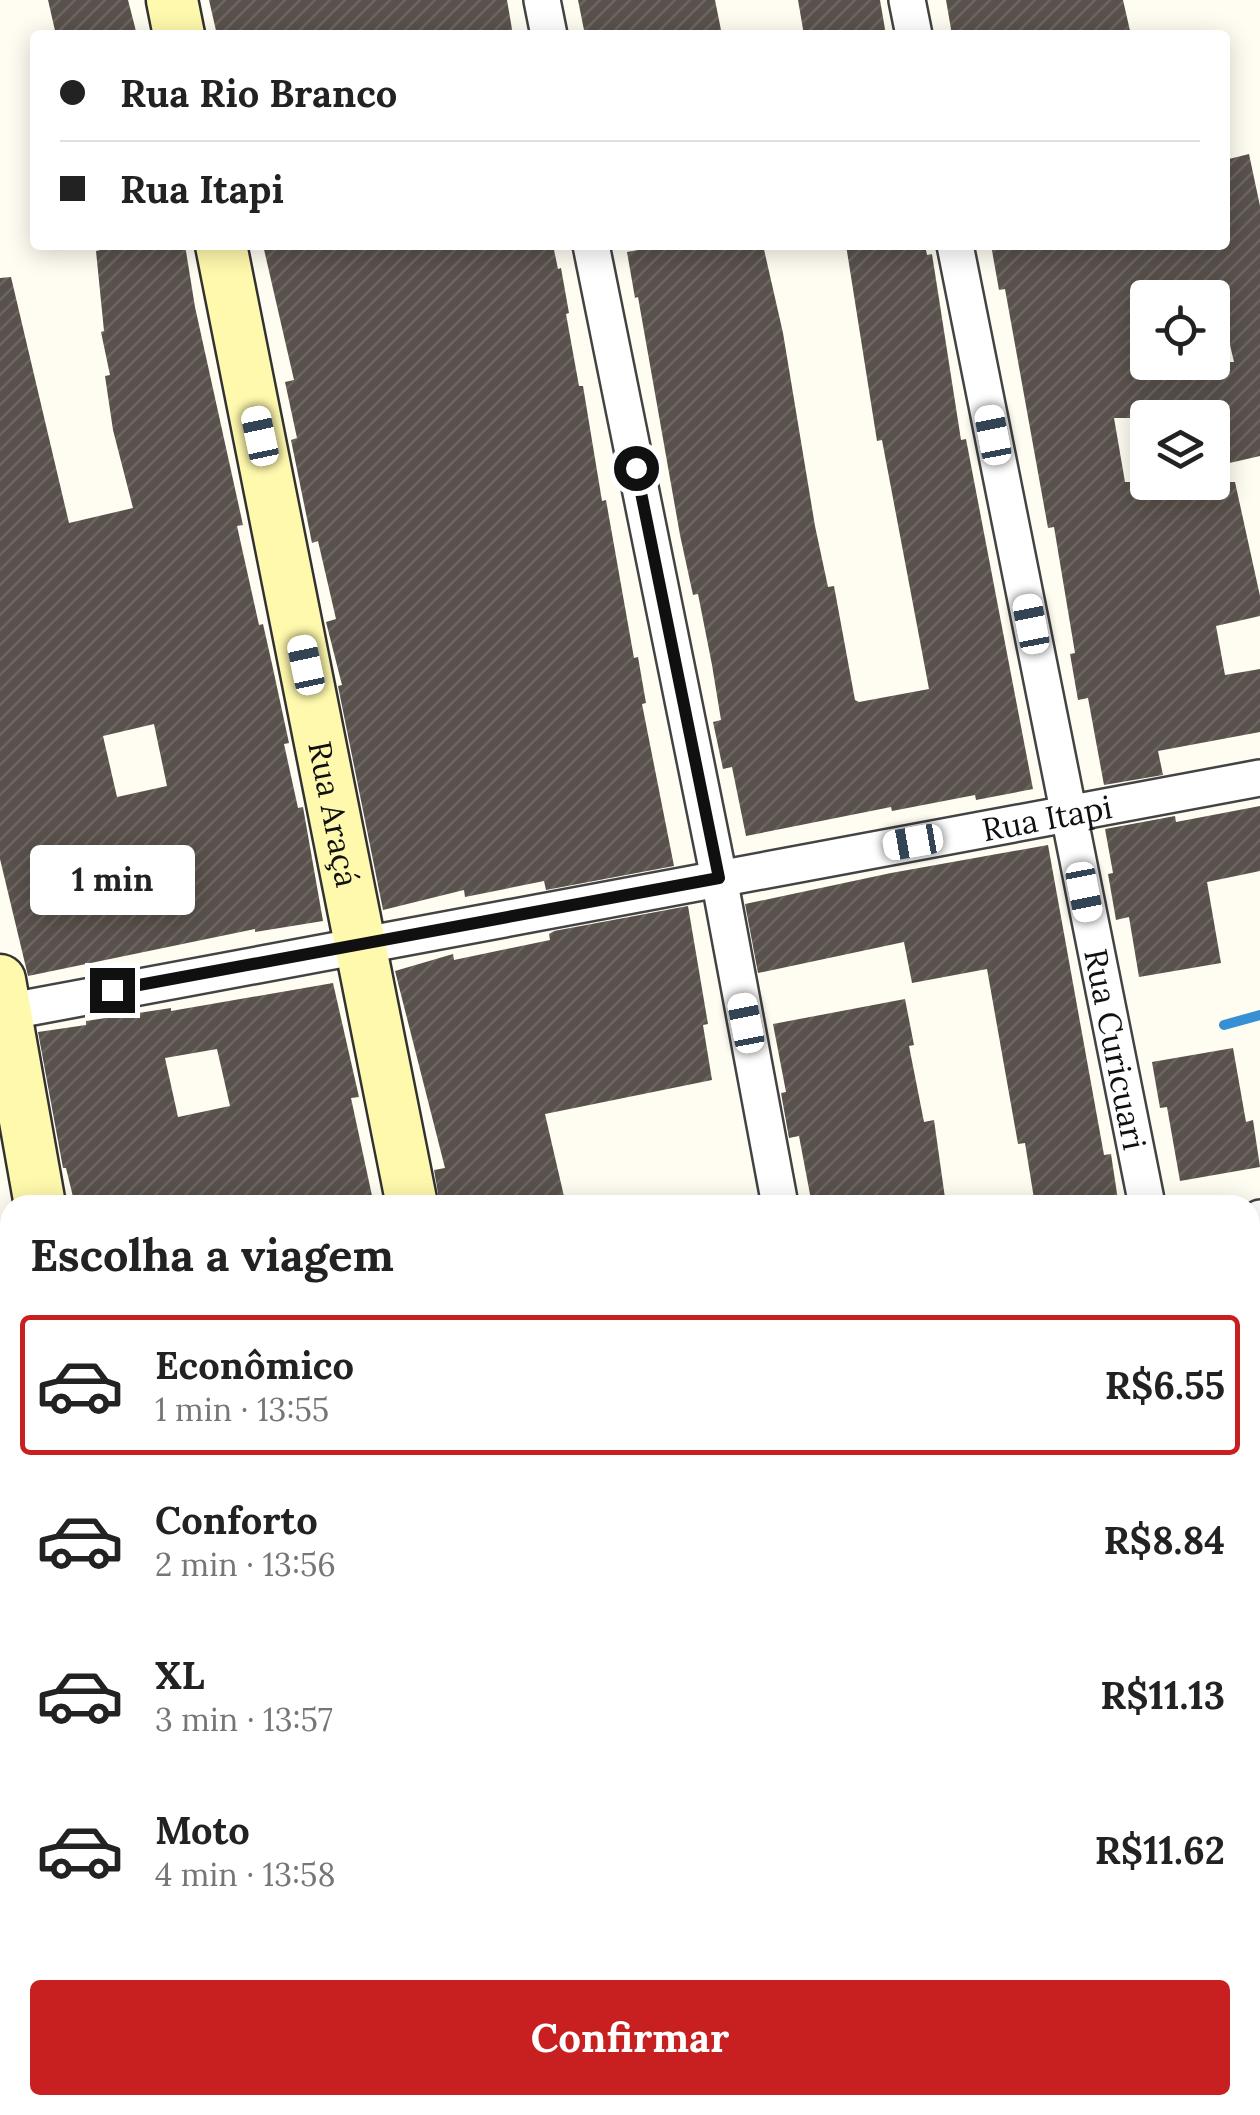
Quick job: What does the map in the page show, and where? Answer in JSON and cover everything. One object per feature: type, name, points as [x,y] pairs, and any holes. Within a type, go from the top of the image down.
[{"type":"street","points":[[172,0],[178,30]]},
{"type":"street","points":[[542,0],[548,30]]},
{"type":"street","points":[[906,0],[913,30]]},
{"type":"street","name":"Rua Araçá","points":[[222,250],[410,1195]]},
{"type":"street","points":[[592,250],[719,878],[778,1195]]},
{"type":"street","name":"Rua Curicuari","points":[[957,250],[1145,1195]]},
{"type":"street","name":"Rua Itapi","points":[[2,1001],[361,944],[1260,778]]},
{"type":"street","points":[[2,1001],[38,1195]]},
{"type":"building","points":[[48,0],[128,0],[136,30],[55,30]]},
{"type":"building","points":[[209,0],[507,0],[512,30],[216,30]]},
{"type":"building","points":[[578,0],[715,0],[721,30],[584,30]]},
{"type":"building","points":[[798,0],[880,0],[885,30],[803,30]]},
{"type":"building","points":[[946,0],[1123,0],[1130,30],[951,30]]},
{"type":"building","points":[[1249,154],[1260,206],[1260,456],[1230,463],[1230,400],[1130,400],[1130,418],[1114,418],[1125,482],[1130,482],[1130,500],[1230,500],[1230,482],[1235,482],[1260,596],[1260,616],[1216,626],[1225,675],[1260,669],[1260,732],[1158,751],[1163,775],[1104,785],[1088,698],[1078,700],[1070,654],[1075,653],[1054,527],[1048,528],[1005,289],[999,290],[992,250],[1230,250],[1230,159]]},
{"type":"building","points":[[186,250],[243,525],[237,526],[259,625],[263,624],[272,664],[289,743],[284,744],[298,808],[303,807],[323,921],[255,929],[28,976],[0,859],[0,278],[11,277],[69,523],[133,508],[113,430],[105,376],[110,375],[101,332],[104,331],[96,251]],"holes":[[[154,724],[167,786],[117,797],[103,736]]]},
{"type":"building","points":[[264,250],[554,250],[558,269],[561,268],[579,386],[583,386],[634,658],[638,657],[646,703],[642,704],[674,866],[546,890],[544,881],[465,897],[464,890],[383,910],[338,686],[342,685],[326,622],[336,619],[318,541],[312,543],[291,440],[297,438],[285,382],[294,380]]},
{"type":"building","points":[[764,250],[783,333],[815,526],[828,587],[834,586],[855,700],[859,702],[929,689],[882,440],[877,441],[847,250],[926,250],[927,255],[932,254],[961,440],[966,439],[1033,789],[976,800],[975,795],[892,811],[891,807],[746,836],[732,767],[723,769],[713,722],[721,720],[712,665],[698,594],[693,595],[680,535],[627,252]]},
{"type":"building","points":[[1260,806],[1260,871],[1207,882],[1221,963],[1139,977],[1129,917],[1116,920],[1105,829],[1175,816],[1176,822]]},
{"type":"building","points":[[1048,845],[1104,1155],[1111,1154],[1117,1195],[1033,1195],[1025,1143],[1018,1144],[987,969],[912,983],[904,942],[758,973],[745,904]]},
{"type":"building","points":[[688,906],[708,1024],[703,1025],[712,1080],[545,1114],[564,1195],[438,1195],[434,1170],[445,1168],[395,971],[453,954],[454,960],[550,940],[549,934]]},
{"type":"building","points":[[333,983],[359,1097],[351,1098],[372,1195],[73,1195],[63,1168],[38,1032]],"holes":[[[217,1049],[230,1106],[178,1117],[165,1058]]]},
{"type":"building","points":[[905,999],[914,1045],[909,1046],[924,1122],[934,1120],[945,1195],[810,1195],[799,1136],[789,1138],[781,1093],[786,1092],[773,1024]]},
{"type":"building","points":[[1233,1048],[1246,1122],[1253,1120],[1260,1167],[1180,1181],[1167,1107],[1160,1108],[1152,1062]]},
{"type":"waterway","points":[[1224,1025],[1260,1015]]},
{"type":"route","points":[[112,990],[719,878],[636,468]]}]
